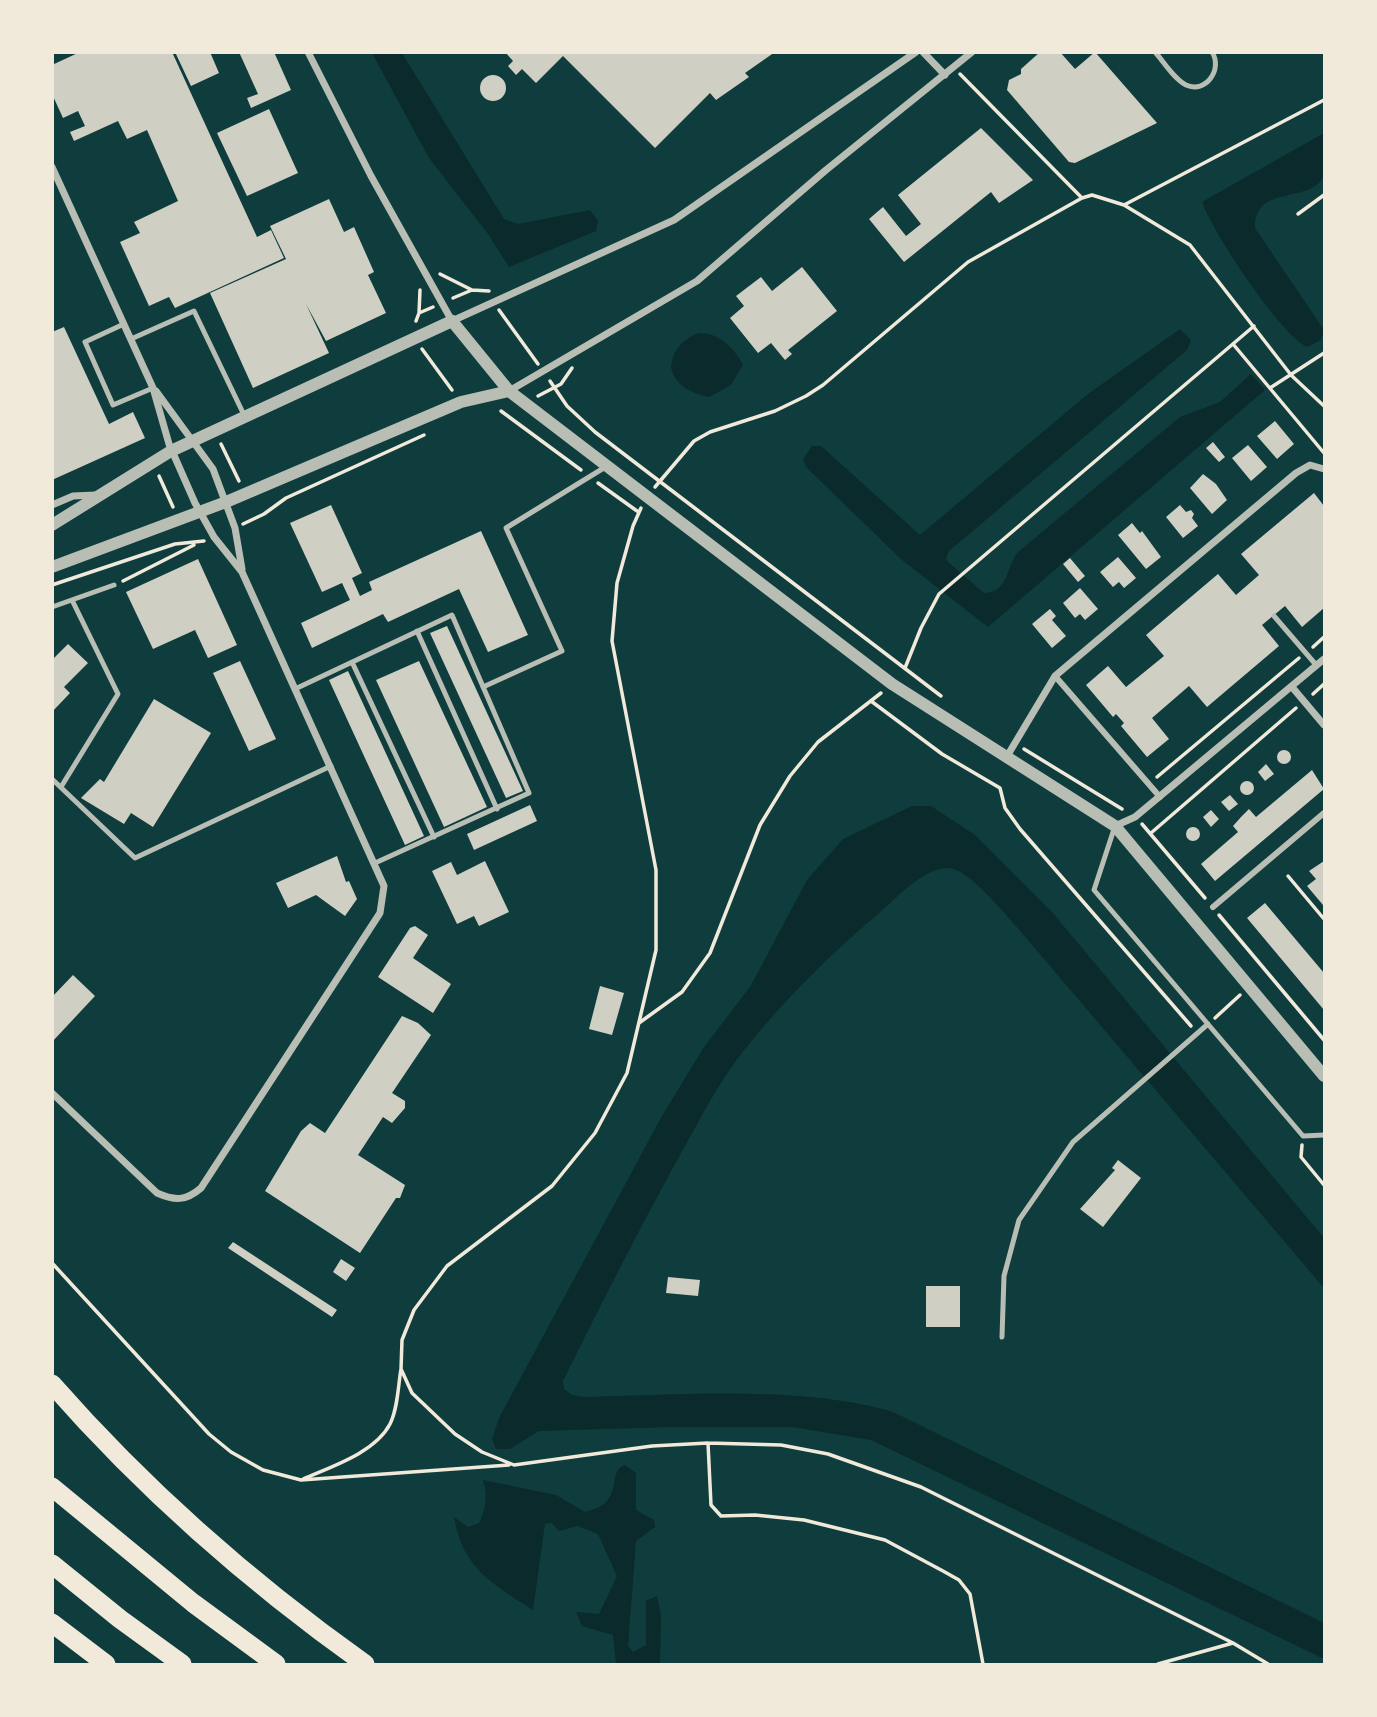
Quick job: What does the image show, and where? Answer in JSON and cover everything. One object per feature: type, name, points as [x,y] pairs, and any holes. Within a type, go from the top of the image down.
[{"type":"highway","points":[[52,1384],[86,1422],[221,1554],[365,1664]]},
{"type":"highway","points":[[52,1488],[193,1603],[276,1664]]},
{"type":"highway","points":[[52,1564],[120,1619],[183,1664]]},
{"type":"highway","points":[[52,1623],[106,1664]]},
{"type":"street","points":[[308,52],[371,176],[452,321],[509,390],[892,684],[1005,759],[1115,826],[1325,1076]]},
{"type":"street","points":[[52,525],[193,440],[674,220],[916,52]]},
{"type":"street","points":[[923,52],[945,75]]},
{"type":"street","points":[[52,567],[226,502],[461,402],[509,390],[697,281],[825,170],[972,52]]},
{"type":"street","points":[[52,167],[153,388],[171,451],[214,537],[242,572],[384,886],[380,914],[201,1188],[190,1197],[177,1200],[158,1193],[52,1093]]},
{"type":"street","points":[[153,388],[213,469],[235,528],[242,572]]},
{"type":"street","points":[[1005,759],[1055,676],[1303,469],[1319,465],[1325,469]]},
{"type":"street","points":[[52,505],[73,496],[100,495]]},
{"type":"street","points":[[1115,826],[1135,817],[1325,659]]},
{"type":"street","points":[[1055,676],[1160,797]]},
{"type":"street","points":[[1292,687],[1325,725]]},
{"type":"street","points":[[1213,907],[1325,813]]},
{"type":"lane","points":[[1155,52],[1184,84],[1197,87],[1207,83],[1215,71],[1212,52]]},
{"type":"lane","points":[[131,339],[194,311],[244,417]]},
{"type":"lane","points":[[124,324],[85,342],[113,405],[153,388]]},
{"type":"lane","points":[[483,687],[562,651],[506,528],[607,466]]},
{"type":"lane","points":[[52,607],[114,585]]},
{"type":"lane","points":[[61,787],[118,694],[72,600]]},
{"type":"lane","points":[[295,689],[452,615],[529,793],[375,863]]},
{"type":"lane","points":[[1273,615],[1317,666]]},
{"type":"lane","points":[[417,631],[497,809]]},
{"type":"lane","points":[[352,662],[434,837]]},
{"type":"lane","points":[[52,779],[135,858],[331,766]]},
{"type":"lane","points":[[1115,826],[1094,890],[1303,1136],[1325,1135]]},
{"type":"lane","points":[[1002,1337],[1004,1276],[1019,1220],[1073,1142],[1208,1024]]},
{"type":"path","points":[[954,67],[1082,198]]},
{"type":"path","points":[[1125,205],[1325,100]]},
{"type":"path","points":[[649,498],[659,481],[694,441],[710,432],[775,411],[806,396],[823,385],[968,262],[1082,198],[1092,195],[1125,205],[1190,245],[1291,374],[1325,406]]},
{"type":"path","points":[[1298,214],[1325,195]]},
{"type":"path","points":[[494,302],[578,417],[950,703]]},
{"type":"path","points":[[638,1024],[682,992],[710,953],[760,825],[790,776],[818,742],[892,684],[905,669],[920,628],[939,594],[1254,326]]},
{"type":"path","points":[[414,339],[461,402]]},
{"type":"path","points":[[1233,344],[1325,453]]},
{"type":"path","points":[[1270,388],[1325,353]]},
{"type":"path","points":[[301,1480],[341,1462],[383,1433],[393,1414],[401,1369],[402,1340],[414,1311],[447,1266],[552,1186],[595,1133],[627,1073],[656,950],[656,870],[612,641],[617,583],[638,512],[494,408]]},
{"type":"path","points":[[214,431],[259,516]]},
{"type":"path","points":[[235,528],[286,498],[430,433]]},
{"type":"path","points":[[153,463],[190,544]]},
{"type":"path","points":[[114,585],[214,537]]},
{"type":"path","points":[[52,585],[174,544],[196,544]]},
{"type":"path","points":[[1149,784],[1325,637]]},
{"type":"path","points":[[1150,833],[1325,684]]},
{"type":"path","points":[[871,701],[950,760],[1000,788],[1005,808],[1020,829],[1197,1033]]},
{"type":"path","points":[[1015,743],[1135,817],[1325,1040]]},
{"type":"path","points":[[1288,876],[1325,919]]},
{"type":"path","points":[[1208,1024],[1250,987]]},
{"type":"path","points":[[1303,1136],[1301,1157],[1325,1185]]},
{"type":"path","points":[[52,1263],[209,1434],[230,1452],[263,1470],[301,1480],[514,1465],[652,1446],[708,1443],[782,1445],[828,1454],[877,1469],[921,1487],[1233,1643],[1268,1664]]},
{"type":"path","points":[[401,1369],[412,1394],[455,1434],[482,1452],[514,1465]]},
{"type":"path","points":[[708,1443],[711,1506],[721,1516],[804,1520],[885,1540],[959,1580],[971,1594],[983,1664]]},
{"type":"path","points":[[1158,1664],[1233,1643]]},
{"type":"water","points":[[372,53],[402,53],[504,219],[518,224],[590,210],[598,221],[596,231],[509,267],[488,234],[429,158]]},
{"type":"water","points":[[1324,133],[1326,162],[1323,177],[1307,190],[1263,205],[1257,214],[1255,228],[1324,330],[1321,340],[1307,347],[1281,323],[1248,281],[1219,236],[1202,202]]},
{"type":"water","points":[[1180,329],[1191,340],[1187,350],[949,551],[946,558],[948,562],[984,593],[998,589],[1018,552],[1180,417],[1220,402],[1251,374],[1265,390],[988,627],[902,560],[806,467],[803,459],[812,446],[821,446],[920,535],[1088,394]]},
{"type":"water","points":[[699,333],[726,343],[743,365],[731,385],[709,397],[686,388],[673,375],[671,368],[679,346]]},
{"type":"water","points":[[912,806],[931,806],[975,835],[1052,912],[1324,1238],[1324,1288],[1002,911],[975,882],[948,868],[928,873],[919,879],[859,930],[789,998],[741,1054],[706,1108],[646,1218],[563,1381],[564,1389],[572,1395],[584,1397],[781,1395],[820,1398],[893,1412],[1324,1623],[1324,1659],[871,1440],[792,1427],[672,1427],[539,1431],[510,1449],[496,1449],[492,1439],[499,1418],[662,1116],[704,1047],[750,987],[807,880],[843,839]]},
{"type":"water","points":[[625,1465],[636,1473],[636,1510],[654,1520],[655,1527],[636,1541],[628,1646],[633,1652],[646,1645],[646,1601],[657,1596],[661,1616],[660,1664],[616,1664],[613,1635],[582,1626],[576,1612],[599,1614],[617,1576],[598,1534],[577,1526],[559,1531],[552,1523],[545,1524],[533,1610],[493,1583],[472,1562],[458,1535],[454,1517],[468,1527],[479,1523],[486,1502],[483,1480],[556,1495],[585,1512],[606,1502],[611,1495],[616,1474]]},
{"type":"building","points":[[80,52],[172,52],[257,237],[271,230],[284,258],[175,308],[169,297],[149,306],[120,242],[140,233],[134,222],[178,201],[147,130],[127,139],[118,121],[74,141],[70,132],[85,126],[78,111],[63,118],[52,94],[52,65]]},
{"type":"building","points":[[175,52],[210,52],[219,73],[191,86]]},
{"type":"building","points":[[239,52],[274,52],[291,90],[251,108],[247,98],[258,94]]},
{"type":"building","points":[[505,52],[775,52],[745,73],[749,77],[716,100],[710,93],[655,148],[563,56],[536,83],[522,69],[516,75],[508,66],[513,61]]},
{"type":"building","points":[[1040,52],[1060,52],[1075,69],[1095,52],[1157,123],[1075,163],[1069,162],[1007,90],[1009,80],[1021,74],[1021,69]]},
{"type":"building","points":[[493,75],[502,79],[506,88],[502,97],[493,101],[484,97],[480,88],[484,79]]},
{"type":"building","points":[[269,109],[298,173],[247,196],[217,133]]},
{"type":"building","points":[[981,128],[1033,180],[999,203],[991,192],[904,262],[869,219],[883,207],[906,236],[921,224],[898,195]]},
{"type":"building","points":[[329,199],[344,232],[354,227],[374,272],[368,275],[386,313],[326,341],[306,304],[329,353],[253,388],[210,293],[286,259],[270,226]]},
{"type":"building","points":[[802,267],[837,311],[788,350],[792,354],[785,360],[771,343],[758,353],[730,318],[744,306],[736,296],[761,277],[772,291]]},
{"type":"building","points":[[64,327],[109,424],[133,412],[145,438],[52,480],[52,332]]},
{"type":"building","points":[[1275,421],[1294,444],[1277,459],[1257,436]]},
{"type":"building","points":[[1213,442],[1225,457],[1219,462],[1206,448]]},
{"type":"building","points":[[1248,445],[1267,467],[1251,481],[1232,458]]},
{"type":"building","points":[[1203,474],[1216,484],[1227,500],[1212,514],[1190,488]]},
{"type":"building","points":[[1314,493],[1324,506],[1324,608],[1302,627],[1285,606],[1262,625],[1279,646],[1207,707],[1189,686],[1152,718],[1169,739],[1147,757],[1121,726],[1124,723],[1116,714],[1113,717],[1086,685],[1108,666],[1126,687],[1164,656],[1146,635],[1218,574],[1236,595],[1259,575],[1241,554]]},
{"type":"building","points":[[331,505],[362,573],[352,578],[360,596],[372,590],[369,582],[481,531],[528,635],[488,652],[459,589],[388,622],[383,614],[312,648],[301,623],[350,600],[342,583],[322,592],[290,523]]},
{"type":"building","points":[[1180,505],[1186,512],[1191,510],[1194,514],[1192,518],[1198,526],[1183,538],[1166,517]]},
{"type":"building","points":[[1132,523],[1140,533],[1142,531],[1161,557],[1146,569],[1118,535]]},
{"type":"building","points":[[1118,557],[1136,578],[1124,588],[1119,582],[1113,587],[1100,572]]},
{"type":"building","points":[[1070,558],[1085,576],[1078,582],[1063,564]]},
{"type":"building","points":[[198,559],[237,645],[208,658],[195,630],[153,649],[126,592]]},
{"type":"building","points":[[1080,588],[1098,609],[1085,620],[1080,614],[1075,618],[1063,603]]},
{"type":"building","points":[[1050,609],[1056,616],[1052,620],[1066,636],[1052,648],[1032,624]]},
{"type":"building","points":[[447,626],[523,791],[506,798],[430,633]]},
{"type":"building","points":[[68,644],[88,663],[64,687],[70,693],[52,712],[52,660]]},
{"type":"building","points":[[240,661],[276,739],[249,751],[213,673]]},
{"type":"building","points":[[419,661],[487,807],[444,827],[376,680]]},
{"type":"building","points":[[348,671],[424,836],[405,845],[329,680]]},
{"type":"building","points":[[154,699],[211,733],[153,827],[131,813],[124,824],[81,798],[100,779],[104,782]]},
{"type":"building","points":[[1284,750],[1289,752],[1289,762],[1284,764],[1279,762],[1277,757],[1279,752]]},
{"type":"building","points":[[1266,764],[1274,774],[1265,781],[1258,772]]},
{"type":"building","points":[[1312,770],[1324,789],[1215,881],[1201,864],[1238,832],[1233,826],[1249,809],[1256,817]]},
{"type":"building","points":[[1247,781],[1252,783],[1252,793],[1247,795],[1242,793],[1240,788],[1242,783]]},
{"type":"building","points":[[1230,795],[1238,804],[1229,811],[1221,802]]},
{"type":"building","points":[[530,805],[537,821],[474,850],[467,834]]},
{"type":"building","points":[[1211,810],[1219,819],[1211,827],[1203,817]]},
{"type":"building","points":[[1193,827],[1198,829],[1198,839],[1193,841],[1188,839],[1186,834],[1188,829]]},
{"type":"building","points":[[337,856],[346,882],[349,881],[357,899],[345,916],[316,895],[288,908],[276,883]]},
{"type":"building","points":[[485,861],[509,912],[479,926],[474,916],[457,924],[432,871],[451,862],[457,875]]},
{"type":"building","points":[[1324,861],[1323,905],[1307,886],[1316,879],[1309,871]]},
{"type":"building","points":[[1265,903],[1324,973],[1324,1010],[1247,918]]},
{"type":"building","points":[[415,926],[428,935],[413,958],[451,984],[433,1013],[378,977],[410,928]]},
{"type":"building","points":[[73,975],[95,996],[52,1042],[52,997]]},
{"type":"building","points":[[600,986],[624,993],[612,1035],[589,1029]]},
{"type":"building","points":[[402,1016],[418,1023],[431,1035],[392,1093],[405,1101],[405,1108],[392,1123],[383,1117],[358,1155],[405,1185],[400,1198],[396,1198],[360,1253],[265,1191],[301,1131],[310,1123],[325,1133]]},
{"type":"building","points":[[1118,1160],[1141,1178],[1103,1227],[1080,1209],[1115,1170],[1112,1168]]},
{"type":"building","points":[[233,1242],[337,1310],[332,1317],[228,1248]]},
{"type":"building","points":[[341,1259],[355,1268],[346,1281],[333,1272]]},
{"type":"building","points":[[668,1277],[700,1280],[698,1296],[666,1293]]},
{"type":"building","points":[[926,1286],[960,1286],[960,1327],[926,1327]]}]
